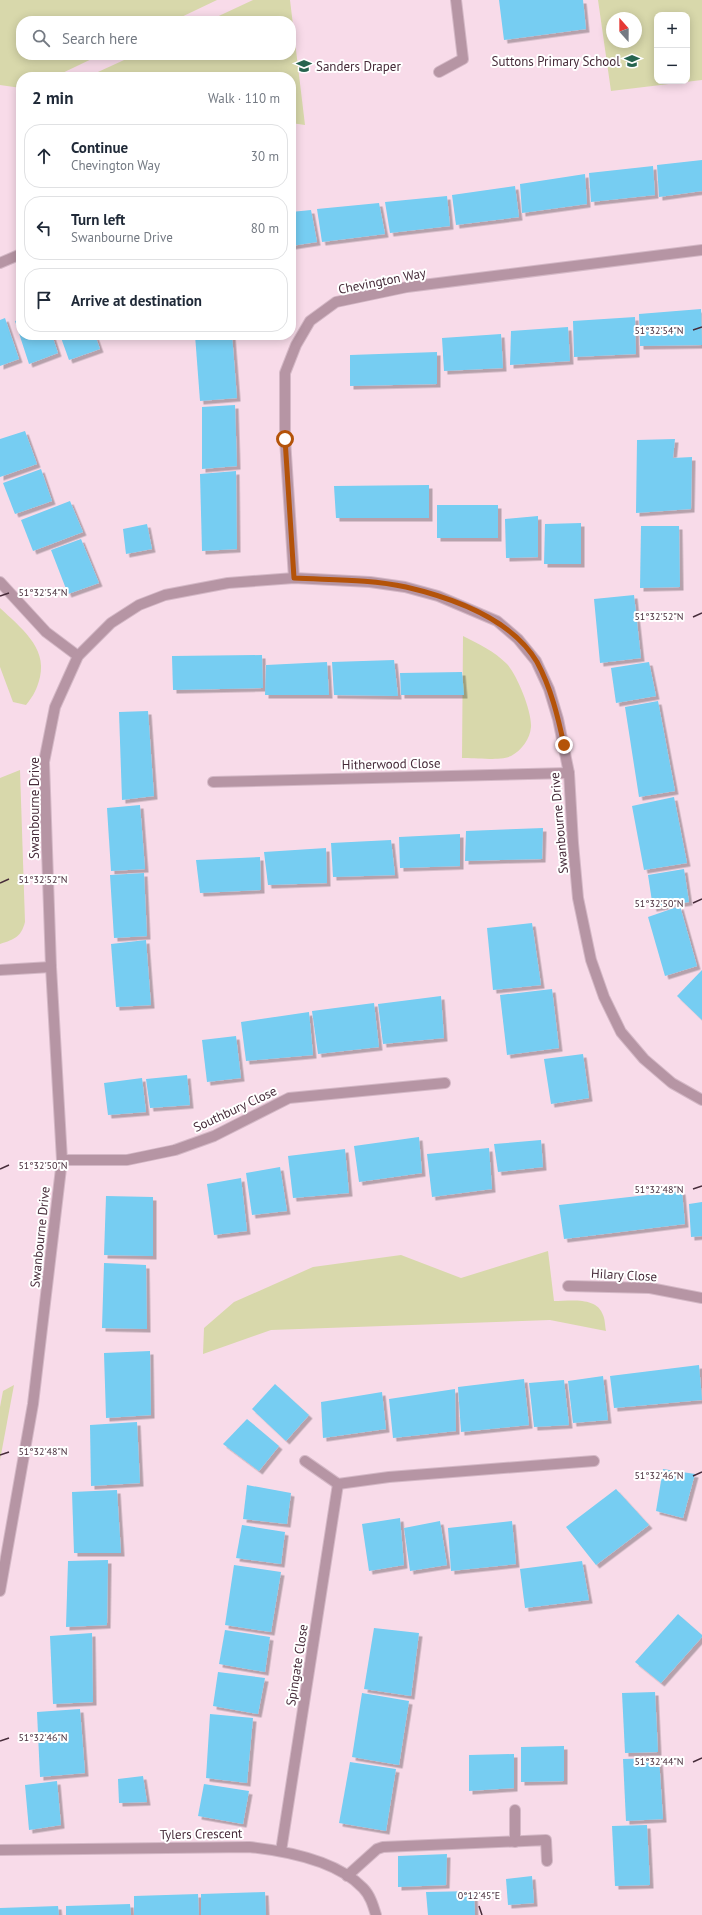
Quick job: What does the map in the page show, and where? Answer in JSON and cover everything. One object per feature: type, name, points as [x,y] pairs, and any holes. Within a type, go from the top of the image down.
[{"type":"street","points":[[439,72],[463,59],[456,0]]},
{"type":"street","name":"Chevington Way","points":[[294,578],[285,439],[285,373],[296,345],[310,321],[336,302],[407,287],[702,250]]},
{"type":"street","points":[[0,263],[16,256]]},
{"type":"street","name":"Swanbourne Drive","points":[[0,1591],[2,1570],[33,1404],[62,1160],[51,967],[44,762],[55,707],[78,656],[111,623],[139,605],[165,595],[228,583],[294,578],[370,582],[405,587],[438,596],[497,621],[518,639],[536,661],[549,689],[558,719],[569,773],[578,898],[591,960],[604,997],[621,1032],[644,1059],[672,1083],[702,1100]]},
{"type":"street","points":[[0,582],[46,632],[78,656]]},
{"type":"street","name":"Hitherwood Close","points":[[213,782],[569,773]]},
{"type":"street","points":[[0,970],[51,967]]},
{"type":"street","name":"Southbury Close","points":[[62,1160],[127,1160],[175,1150],[214,1136],[289,1098],[445,1083]]},
{"type":"street","name":"Hilary Close","points":[[568,1286],[650,1288],[702,1298]]},
{"type":"street","points":[[305,1461],[338,1484],[389,1477],[594,1461]]},
{"type":"street","name":"Spingate Close","points":[[281,1851],[338,1484]]},
{"type":"street","points":[[515,1810],[515,1842]]},
{"type":"street","points":[[347,1876],[377,1849],[383,1847],[546,1840],[547,1861]]},
{"type":"street","name":"Tylers Crescent","points":[[0,1850],[249,1847],[281,1851],[318,1861],[347,1876],[363,1888],[372,1903],[376,1915]]},
{"type":"green space","points":[[0,0],[217,0],[183,16],[16,16],[16,60],[90,60],[64,72],[16,72],[16,87],[0,85]]},
{"type":"green space","points":[[253,0],[290,0],[292,16],[219,16]]},
{"type":"green space","name":"Suttons Primary School","points":[[598,0],[702,0],[702,80],[690,81],[690,12],[654,12],[654,84],[669,84],[611,91]]},
{"type":"green space","points":[[296,50],[305,125],[296,124],[296,72],[98,72],[124,60],[296,60]]},
{"type":"green space","points":[[0,608],[30,638],[40,656],[41,666],[39,681],[35,692],[26,705],[13,702],[0,667]]},
{"type":"green space","points":[[463,636],[481,645],[502,659],[511,669],[523,694],[531,720],[529,736],[519,751],[506,758],[462,758]]},
{"type":"green space","points":[[20,770],[25,922],[22,931],[17,937],[0,944],[0,778]]},
{"type":"green space","points":[[548,1251],[554,1301],[575,1300],[589,1302],[595,1305],[600,1309],[603,1315],[606,1331],[550,1320],[271,1330],[203,1354],[204,1328],[234,1302],[313,1267],[401,1255],[461,1278]]},
{"type":"green space","points":[[14,1385],[0,1460],[0,1407],[3,1391]]},
{"type":"building","points":[[499,0],[583,0],[586,29],[504,40]]},
{"type":"building","points":[[702,160],[702,191],[659,197],[657,165]]},
{"type":"building","points":[[653,166],[655,195],[591,202],[589,173]]},
{"type":"building","points":[[585,174],[587,204],[522,213],[520,184]]},
{"type":"building","points":[[515,186],[519,217],[456,225],[452,195]]},
{"type":"building","points":[[447,196],[450,226],[390,233],[385,202]]},
{"type":"building","points":[[379,203],[385,234],[322,242],[317,209]]},
{"type":"building","points":[[311,210],[317,242],[296,245],[296,212]]},
{"type":"building","points":[[701,309],[702,345],[640,346],[639,314]]},
{"type":"building","points":[[635,317],[636,354],[574,357],[573,321]]},
{"type":"building","points":[[5,318],[19,359],[0,366],[0,320]]},
{"type":"building","points":[[568,327],[570,361],[510,365],[511,331]]},
{"type":"building","points":[[501,334],[503,368],[444,371],[442,338]]},
{"type":"building","points":[[21,340],[54,340],[58,353],[29,364]]},
{"type":"building","points":[[62,340],[97,340],[100,349],[69,360]]},
{"type":"building","points":[[195,340],[232,340],[237,398],[200,401]]},
{"type":"building","points":[[437,352],[437,384],[350,386],[350,355]]},
{"type":"building","points":[[235,405],[237,466],[202,469],[202,407]]},
{"type":"building","points":[[25,431],[37,464],[0,477],[0,439]]},
{"type":"building","points":[[675,439],[673,458],[692,457],[691,509],[636,513],[637,440]]},
{"type":"building","points":[[41,469],[52,501],[15,514],[3,483]]},
{"type":"building","points":[[236,471],[237,549],[202,551],[200,474]]},
{"type":"building","points":[[429,485],[429,518],[336,518],[334,486]]},
{"type":"building","points":[[70,501],[83,532],[33,551],[21,520]]},
{"type":"building","points":[[437,505],[498,505],[498,538],[437,538]]},
{"type":"building","points":[[538,516],[538,557],[506,558],[505,519]]},
{"type":"building","points":[[581,523],[581,564],[544,564],[545,524]]},
{"type":"building","points":[[147,524],[152,549],[126,554],[123,529]]},
{"type":"building","points":[[641,526],[679,526],[680,587],[640,588]]},
{"type":"building","points":[[81,539],[99,583],[68,594],[51,550]]},
{"type":"building","points":[[634,595],[641,658],[600,663],[594,599]]},
{"type":"building","points":[[262,655],[263,688],[173,690],[172,656]]},
{"type":"building","points":[[394,660],[398,696],[334,695],[332,662]]},
{"type":"building","points":[[327,662],[329,695],[265,695],[266,665]]},
{"type":"building","points":[[649,662],[656,696],[616,703],[611,668]]},
{"type":"building","points":[[462,672],[464,695],[401,695],[400,673]]},
{"type":"building","points":[[658,701],[675,791],[639,797],[625,707]]},
{"type":"building","points":[[148,711],[154,796],[122,800],[119,712]]},
{"type":"building","points":[[674,797],[687,863],[644,870],[632,806]]},
{"type":"building","points":[[140,805],[145,869],[111,871],[107,808]]},
{"type":"building","points":[[543,828],[542,859],[465,861],[466,831]]},
{"type":"building","points":[[460,834],[460,866],[400,868],[399,837]]},
{"type":"building","points":[[391,840],[395,875],[333,877],[331,843]]},
{"type":"building","points":[[326,848],[327,883],[268,885],[264,852]]},
{"type":"building","points":[[260,857],[261,890],[200,893],[196,860]]},
{"type":"building","points":[[684,869],[689,902],[653,908],[648,875]]},
{"type":"building","points":[[144,873],[147,936],[114,938],[110,875]]},
{"type":"building","points":[[680,906],[697,966],[665,976],[648,917]]},
{"type":"building","points":[[532,923],[541,985],[493,990],[487,928]]},
{"type":"building","points":[[146,940],[151,1005],[116,1007],[111,944]]},
{"type":"building","points":[[702,970],[702,1020],[677,996]]},
{"type":"building","points":[[552,989],[559,1048],[507,1055],[500,995]]},
{"type":"building","points":[[441,996],[444,1038],[383,1044],[378,1004]]},
{"type":"building","points":[[374,1003],[379,1047],[318,1054],[312,1011]]},
{"type":"building","points":[[309,1012],[313,1055],[246,1061],[241,1022]]},
{"type":"building","points":[[236,1036],[241,1078],[207,1082],[202,1040]]},
{"type":"building","points":[[583,1054],[589,1098],[551,1104],[544,1059]]},
{"type":"building","points":[[187,1075],[190,1105],[150,1108],[146,1079]]},
{"type":"building","points":[[142,1078],[146,1112],[108,1115],[104,1083]]},
{"type":"building","points":[[419,1137],[422,1173],[359,1182],[354,1146]]},
{"type":"building","points":[[541,1140],[543,1167],[498,1172],[494,1144]]},
{"type":"building","points":[[489,1148],[492,1189],[432,1197],[427,1154]]},
{"type":"building","points":[[345,1149],[349,1193],[293,1198],[288,1156]]},
{"type":"building","points":[[280,1167],[287,1211],[252,1215],[246,1173]]},
{"type":"building","points":[[241,1178],[247,1231],[214,1235],[207,1184]]},
{"type":"building","points":[[682,1191],[685,1224],[564,1239],[559,1205]]},
{"type":"building","points":[[106,1196],[153,1197],[153,1256],[104,1255]]},
{"type":"building","points":[[702,1202],[702,1236],[691,1237],[689,1204]]},
{"type":"building","points":[[104,1263],[146,1265],[147,1329],[102,1328]]},
{"type":"building","points":[[150,1351],[151,1415],[106,1418],[104,1353]]},
{"type":"building","points":[[699,1365],[702,1400],[614,1408],[610,1376]]},
{"type":"building","points":[[603,1376],[608,1420],[573,1423],[568,1381]]},
{"type":"building","points":[[524,1379],[529,1425],[461,1432],[458,1387]]},
{"type":"building","points":[[564,1380],[569,1425],[534,1427],[529,1383]]},
{"type":"building","points":[[275,1384],[309,1415],[286,1441],[252,1409]]},
{"type":"building","points":[[455,1389],[456,1431],[393,1438],[389,1399]]},
{"type":"building","points":[[382,1392],[386,1429],[323,1438],[321,1402]]},
{"type":"building","points":[[247,1419],[279,1446],[259,1471],[223,1444]]},
{"type":"building","points":[[137,1422],[140,1483],[91,1486],[90,1425]]},
{"type":"building","points":[[663,1469],[695,1474],[683,1518],[656,1511]]},
{"type":"building","points":[[247,1485],[291,1493],[287,1524],[243,1519]]},
{"type":"building","points":[[616,1489],[649,1525],[596,1565],[566,1527]]},
{"type":"building","points":[[117,1490],[121,1553],[74,1553],[72,1492]]},
{"type":"building","points":[[400,1518],[404,1565],[369,1571],[362,1524]]},
{"type":"building","points":[[440,1521],[447,1565],[410,1571],[404,1528]]},
{"type":"building","points":[[512,1521],[516,1564],[451,1571],[448,1528]]},
{"type":"building","points":[[242,1525],[285,1532],[281,1564],[236,1558]]},
{"type":"building","points":[[108,1560],[107,1625],[66,1627],[68,1561]]},
{"type":"building","points":[[582,1561],[589,1600],[525,1608],[520,1569]]},
{"type":"building","points":[[234,1565],[281,1572],[271,1632],[225,1625]]},
{"type":"building","points":[[678,1614],[702,1635],[702,1637],[661,1683],[635,1662]]},
{"type":"building","points":[[374,1628],[419,1633],[411,1696],[364,1689]]},
{"type":"building","points":[[225,1630],[270,1637],[265,1672],[219,1664]]},
{"type":"building","points":[[92,1633],[93,1702],[53,1704],[50,1636]]},
{"type":"building","points":[[218,1672],[265,1678],[258,1714],[213,1706]]},
{"type":"building","points":[[655,1692],[658,1752],[625,1753],[622,1693]]},
{"type":"building","points":[[362,1693],[409,1701],[399,1765],[352,1757]]},
{"type":"building","points":[[80,1709],[85,1773],[40,1777],[37,1712]]},
{"type":"building","points":[[210,1714],[253,1718],[247,1783],[206,1778]]},
{"type":"building","points":[[564,1746],[564,1781],[521,1782],[521,1747]]},
{"type":"building","points":[[514,1754],[514,1788],[469,1791],[469,1755]]},
{"type":"building","points":[[659,1758],[663,1819],[626,1821],[623,1759]]},
{"type":"building","points":[[350,1762],[396,1769],[386,1831],[339,1823]]},
{"type":"building","points":[[143,1776],[147,1802],[119,1803],[118,1779]]},
{"type":"building","points":[[57,1781],[61,1825],[29,1830],[25,1785]]},
{"type":"building","points":[[204,1784],[249,1791],[243,1824],[198,1816]]},
{"type":"building","points":[[647,1825],[650,1885],[615,1886],[612,1826]]},
{"type":"building","points":[[447,1854],[446,1885],[398,1887],[398,1856]]},
{"type":"building","points":[[532,1876],[534,1903],[508,1905],[506,1879]]},
{"type":"building","points":[[474,1891],[475,1915],[428,1915],[426,1892]]},
{"type":"building","points":[[265,1892],[266,1915],[201,1915],[201,1894]]},
{"type":"building","points":[[198,1894],[199,1915],[134,1915],[134,1896]]},
{"type":"building","points":[[130,1904],[131,1915],[66,1915],[66,1906]]},
{"type":"building","points":[[58,1906],[59,1915],[0,1915],[0,1908]]},
{"type":"place","name":"Suttons Primary School","points":[[632,61]]},
{"type":"place","name":"Sanders Draper","points":[[304,66]]},
{"type":"route","points":[[285,439],[294,578],[370,582],[405,587],[438,596],[497,621],[518,639],[536,661],[549,689],[564,745]]}]
